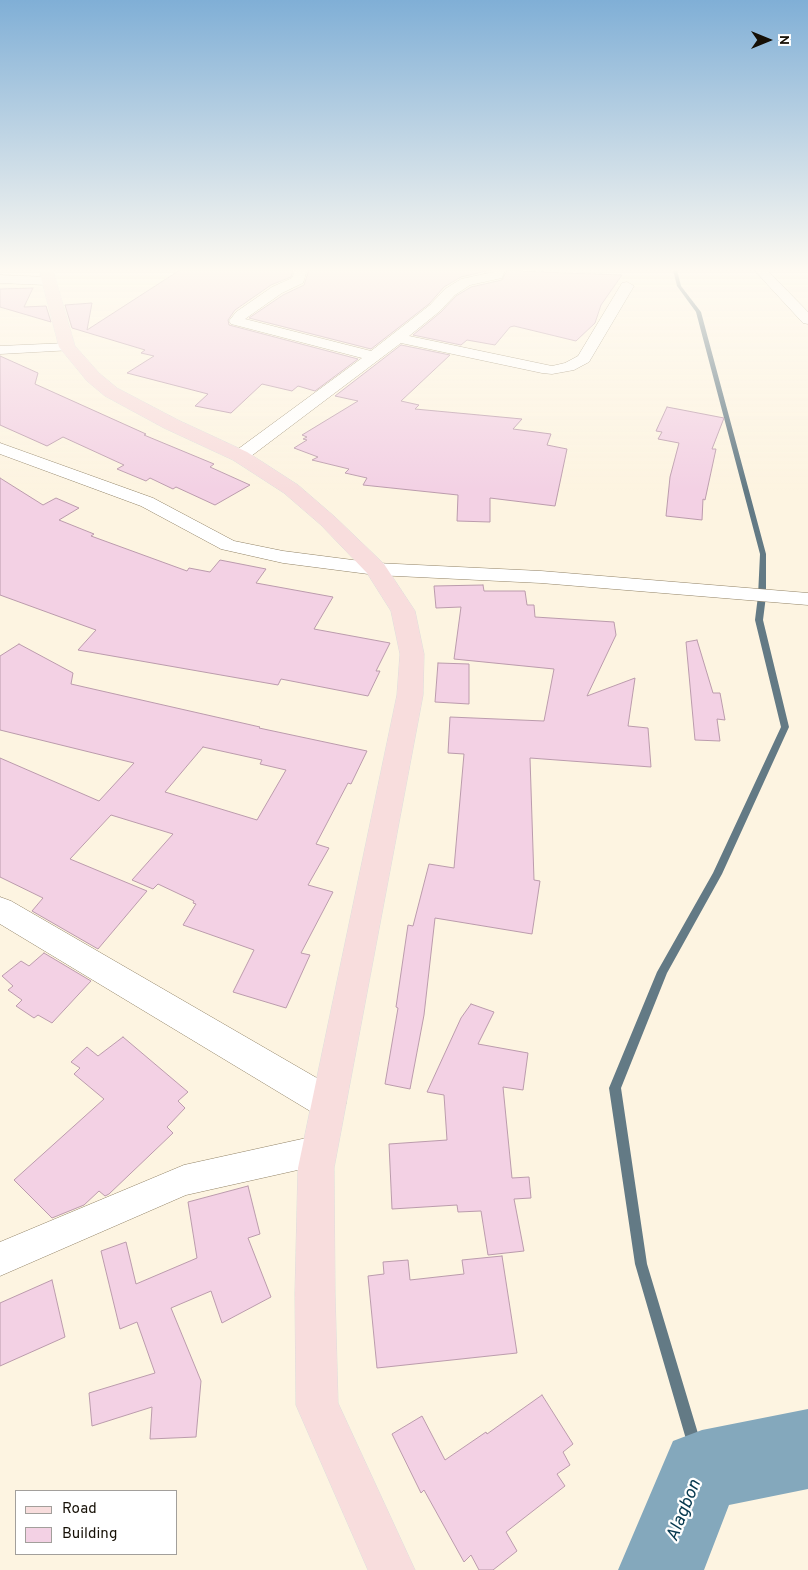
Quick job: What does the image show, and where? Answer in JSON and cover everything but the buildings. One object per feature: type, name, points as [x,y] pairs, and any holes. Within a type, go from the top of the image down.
[{"type":"main road","points":[[65,343],[66,347],[93,377],[111,392],[171,424],[240,456],[291,489],[328,521],[376,570],[404,611],[412,654],[410,695],[316,1168],[314,1293],[317,1405],[392,1570]]},
{"type":"street","points":[[323,343],[372,356]]},
{"type":"street","points":[[240,456],[390,343]]},
{"type":"street","points":[[422,343],[552,370],[569,367],[584,359],[593,343]]},
{"type":"street","points":[[0,350],[66,347]]},
{"type":"street","points":[[0,448],[147,502],[228,545],[283,557],[376,570],[541,577],[808,599]]},
{"type":"street","points":[[0,909],[328,1103]]},
{"type":"street","points":[[0,1259],[184,1180],[320,1150]]},
{"type":"waterway","points":[[702,1470],[641,1264],[615,1088],[662,972],[717,874],[785,727],[759,620],[762,596],[763,554],[706,343]]},
{"type":"waterway","name":"Alagbon","points":[[661,1570],[702,1470],[808,1449]]}]
